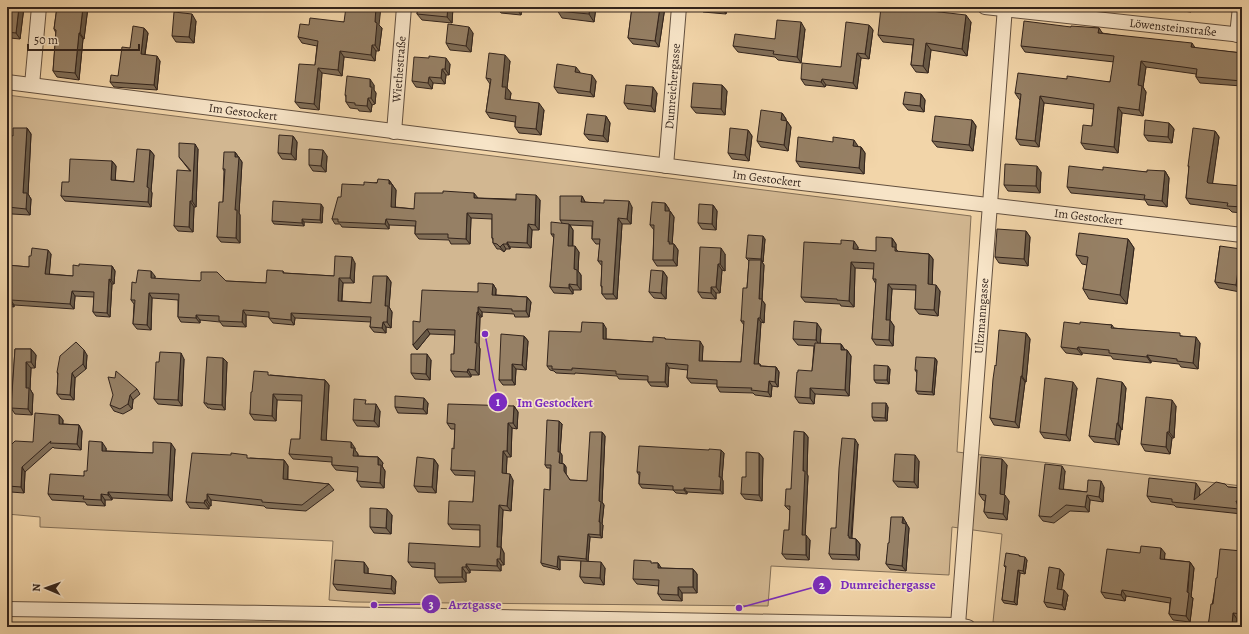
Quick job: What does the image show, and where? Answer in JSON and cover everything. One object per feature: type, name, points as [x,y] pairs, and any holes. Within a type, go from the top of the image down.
[{"type":"street","points":[[32,85],[40,7]]},
{"type":"street","name":"Wiethestraße","points":[[394,132],[404,7]]},
{"type":"street","name":"Dumreichergasse","points":[[666,166],[679,7]]},
{"type":"street","name":"Löwensteinstraße","points":[[985,7],[1239,35]]},
{"type":"street","points":[[1239,35],[1240,7]]},
{"type":"street","name":"Ultzmanngasse","points":[[963,626],[990,205],[1005,8]]},
{"type":"street","name":"Im Gestockert","points":[[7,82],[666,166],[1242,235]]},
{"type":"street","points":[[7,609],[352,621],[861,622],[963,626]]},
{"type":"shaded area","points":[[7,95],[971,216],[957,452],[1242,486],[1242,627],[1016,627],[993,622],[1002,534],[952,527],[949,575],[771,566],[768,606],[352,602],[329,600],[333,541],[40,527],[40,517],[7,514]]},
{"type":"building","points":[[7,7],[19,7],[16,33],[7,32]]},
{"type":"building","points":[[57,7],[83,7],[75,73],[53,71],[56,30],[54,29]]},
{"type":"building","points":[[346,7],[376,7],[375,22],[377,23],[375,45],[372,45],[371,55],[340,51],[338,70],[318,68],[314,104],[295,102],[299,64],[315,65],[318,41],[298,37],[300,24],[309,25],[310,18],[344,22]]},
{"type":"building","points":[[418,7],[448,7],[447,17],[417,14]]},
{"type":"building","points":[[558,7],[590,7],[589,14],[557,11]]},
{"type":"building","points":[[632,7],[660,7],[655,41],[628,38]]},
{"type":"building","points":[[881,7],[896,7],[966,15],[962,49],[926,43],[923,66],[911,65],[914,39],[878,35]]},
{"type":"building","points":[[174,12],[192,14],[189,37],[172,36]]},
{"type":"building","points":[[777,20],[801,22],[797,57],[773,54],[774,51],[733,46],[735,34],[775,39]]},
{"type":"building","points":[[1024,21],[1071,27],[1099,28],[1098,33],[1192,43],[1191,47],[1242,53],[1242,81],[1196,77],[1197,69],[1141,61],[1138,85],[1142,86],[1139,110],[1118,107],[1114,147],[1081,143],[1083,125],[1092,126],[1094,104],[1040,96],[1035,141],[1016,139],[1021,94],[1015,93],[1018,73],[1067,79],[1067,76],[1110,82],[1114,56],[1021,46]]},
{"type":"building","points":[[846,22],[869,25],[865,54],[857,53],[853,83],[822,79],[821,82],[801,79],[802,63],[841,67]]},
{"type":"building","points":[[448,24],[469,27],[466,46],[446,43]]},
{"type":"building","points":[[133,26],[144,28],[141,54],[157,56],[154,85],[110,82],[111,75],[118,76],[122,47],[130,48]]},
{"type":"building","points":[[489,53],[505,55],[502,87],[506,87],[505,99],[539,103],[536,129],[515,127],[516,116],[486,112],[491,79],[486,78]]},
{"type":"building","points":[[429,56],[446,58],[445,69],[442,69],[441,78],[429,77],[428,83],[412,81],[414,57],[429,58]]},
{"type":"building","points":[[557,64],[576,67],[575,72],[592,75],[590,92],[554,87]]},
{"type":"building","points":[[347,76],[370,79],[370,87],[372,87],[371,98],[368,98],[367,106],[355,105],[355,103],[346,102],[345,95]]},
{"type":"building","points":[[693,83],[722,85],[721,109],[691,107]]},
{"type":"building","points":[[626,85],[653,87],[651,106],[624,103]]},
{"type":"building","points":[[905,92],[921,94],[920,106],[903,104]]},
{"type":"building","points":[[761,110],[782,113],[781,120],[787,121],[784,145],[757,141]]},
{"type":"building","points":[[587,114],[606,116],[603,136],[584,134]]},
{"type":"building","points":[[935,116],[972,120],[969,145],[932,141]]},
{"type":"building","points":[[1145,120],[1169,123],[1168,137],[1144,135]]},
{"type":"building","points":[[13,128],[27,128],[23,193],[27,193],[26,209],[8,207],[7,173],[10,135],[13,136]]},
{"type":"building","points":[[730,128],[748,130],[745,155],[728,153]]},
{"type":"building","points":[[1193,128],[1215,131],[1207,182],[1242,186],[1242,207],[1227,206],[1228,203],[1186,198]]},
{"type":"building","points":[[279,135],[293,136],[291,154],[278,153]]},
{"type":"building","points":[[798,137],[833,142],[833,137],[854,140],[853,146],[861,147],[859,168],[796,161]]},
{"type":"building","points":[[179,143],[195,144],[189,227],[174,226],[177,170],[191,171],[179,157]]},
{"type":"building","points":[[137,149],[150,150],[147,187],[149,188],[148,202],[61,196],[62,182],[69,182],[70,159],[112,161],[111,180],[134,182]]},
{"type":"building","points":[[309,149],[323,150],[321,166],[309,165]]},
{"type":"building","points":[[224,152],[235,152],[235,157],[239,157],[235,210],[237,210],[236,238],[217,237],[219,202],[223,202],[225,169],[223,169]]},
{"type":"building","points":[[1005,164],[1037,166],[1036,186],[1004,185]]},
{"type":"building","points":[[1069,166],[1103,170],[1103,167],[1147,172],[1147,170],[1165,171],[1162,201],[1144,199],[1145,195],[1067,187]]},
{"type":"building","points":[[378,179],[389,180],[389,184],[392,184],[391,207],[414,209],[415,193],[443,193],[443,191],[474,193],[474,198],[516,200],[516,194],[536,195],[535,225],[528,224],[527,243],[507,242],[507,244],[503,244],[500,247],[493,243],[492,214],[467,213],[466,239],[448,238],[448,234],[415,234],[416,221],[386,219],[385,224],[338,222],[338,219],[332,219],[338,197],[341,197],[342,184],[364,185],[364,182],[377,183]]},
{"type":"building","points":[[560,196],[582,196],[581,202],[604,203],[604,200],[629,201],[627,219],[618,218],[613,294],[602,294],[602,261],[598,261],[600,239],[592,239],[593,221],[560,220]]},
{"type":"building","points":[[273,201],[321,204],[320,220],[302,219],[302,223],[272,221]]},
{"type":"building","points":[[652,202],[665,203],[665,211],[670,211],[668,242],[670,242],[669,244],[674,244],[673,260],[653,260],[654,225],[650,225]]},
{"type":"building","points":[[699,204],[713,205],[712,224],[698,223]]},
{"type":"building","points":[[551,222],[569,224],[568,246],[575,246],[574,269],[577,270],[577,285],[569,284],[569,288],[550,287],[554,234],[551,234]]},
{"type":"building","points":[[997,229],[1026,231],[1024,259],[995,257]]},
{"type":"building","points":[[1079,233],[1128,239],[1120,295],[1083,289],[1088,257],[1076,255]]},
{"type":"building","points":[[748,235],[763,236],[761,259],[746,258]]},
{"type":"building","points":[[876,237],[892,238],[892,247],[895,247],[895,251],[929,254],[928,284],[936,285],[934,310],[915,309],[916,285],[888,284],[886,320],[890,320],[889,340],[872,339],[876,279],[873,279],[874,263],[851,262],[849,301],[801,297],[804,242],[841,244],[841,240],[854,241],[853,249],[876,251]]},
{"type":"building","points":[[1220,246],[1241,249],[1236,285],[1215,282]]},
{"type":"building","points":[[700,247],[721,248],[716,287],[711,287],[711,293],[698,292]]},
{"type":"building","points":[[32,248],[48,250],[45,274],[73,276],[73,265],[79,266],[79,264],[112,266],[111,280],[109,279],[107,313],[93,312],[94,292],[72,291],[70,304],[11,300],[11,302],[7,302],[7,265],[29,267],[29,256],[31,256]]},
{"type":"building","points":[[335,256],[352,257],[350,278],[339,278],[338,301],[371,303],[373,276],[387,276],[385,306],[388,306],[387,322],[383,322],[382,328],[370,327],[371,317],[291,313],[291,320],[269,318],[269,312],[243,310],[242,322],[219,321],[219,316],[196,315],[196,318],[178,317],[179,294],[149,293],[147,325],[133,324],[135,300],[131,300],[132,282],[136,283],[138,270],[151,271],[151,278],[200,281],[201,272],[217,272],[226,281],[266,283],[267,270],[283,271],[283,273],[334,276]]},
{"type":"building","points":[[749,260],[761,260],[759,299],[762,299],[760,318],[758,318],[754,364],[776,367],[775,382],[769,381],[768,392],[751,390],[752,388],[717,387],[717,380],[687,378],[688,365],[666,363],[665,382],[648,382],[648,376],[616,374],[616,371],[572,368],[572,370],[552,369],[552,366],[547,366],[549,331],[581,332],[582,322],[603,323],[603,339],[653,342],[653,337],[700,341],[699,361],[741,362],[744,321],[741,321],[743,288],[747,288]]},
{"type":"building","points":[[651,270],[663,271],[661,293],[649,292]]},
{"type":"building","points":[[478,283],[493,284],[492,295],[527,297],[526,311],[478,307],[475,343],[477,343],[475,370],[468,369],[467,372],[451,371],[451,354],[454,354],[455,330],[427,329],[413,345],[413,321],[420,322],[422,290],[478,292]]},
{"type":"building","points":[[794,321],[817,323],[816,340],[793,339]]},
{"type":"building","points":[[1064,322],[1112,325],[1111,328],[1180,333],[1180,336],[1196,337],[1193,363],[1147,355],[1147,357],[1109,353],[1109,350],[1061,347]]},
{"type":"building","points":[[999,330],[1026,333],[1022,376],[1015,422],[990,418]]},
{"type":"building","points":[[501,334],[524,336],[522,365],[512,364],[512,380],[499,380]]},
{"type":"building","points":[[76,342],[84,350],[83,364],[72,373],[70,395],[57,394],[57,372],[60,356]]},
{"type":"building","points":[[815,343],[841,344],[841,350],[847,350],[845,390],[810,388],[810,398],[795,397],[798,370],[812,371]]},
{"type":"building","points":[[15,349],[31,349],[31,362],[26,362],[26,388],[29,388],[28,409],[11,408]]},
{"type":"building","points":[[160,352],[181,353],[178,400],[154,399],[156,362],[159,362]]},
{"type":"building","points":[[411,354],[427,354],[426,374],[411,373]]},
{"type":"building","points":[[207,357],[223,358],[222,405],[204,403]]},
{"type":"building","points":[[916,357],[935,358],[932,392],[916,391]]},
{"type":"building","points":[[874,365],[888,366],[887,380],[874,380]]},
{"type":"building","points":[[116,371],[137,389],[130,395],[128,404],[120,409],[110,405],[113,395],[108,377],[115,378]]},
{"type":"building","points":[[254,371],[268,372],[268,375],[325,380],[321,440],[351,442],[351,448],[354,448],[353,456],[378,457],[378,465],[381,465],[380,483],[357,481],[358,467],[332,465],[332,457],[289,454],[291,439],[300,439],[302,395],[273,394],[272,416],[250,414]]},
{"type":"building","points":[[1045,378],[1073,382],[1066,435],[1040,432]]},
{"type":"building","points":[[1097,378],[1122,382],[1115,439],[1089,436]]},
{"type":"building","points":[[395,396],[424,398],[423,409],[395,407]]},
{"type":"building","points":[[1146,397],[1172,400],[1166,447],[1141,444]]},
{"type":"building","points":[[354,399],[366,400],[365,404],[376,404],[374,421],[353,420]]},
{"type":"building","points":[[872,403],[886,403],[885,418],[872,417]]},
{"type":"building","points":[[448,404],[514,406],[513,423],[508,423],[507,451],[503,451],[502,473],[510,474],[507,506],[499,505],[497,547],[501,547],[500,559],[497,559],[497,566],[466,564],[466,567],[462,567],[462,577],[435,577],[435,563],[408,562],[409,543],[480,547],[480,525],[448,524],[449,501],[473,502],[475,471],[451,470],[455,424],[447,423]]},
{"type":"building","points":[[35,413],[59,415],[59,424],[79,425],[77,444],[50,443],[51,441],[22,467],[21,487],[8,486],[10,446],[15,441],[33,442]]},
{"type":"building","points":[[547,420],[559,421],[559,463],[564,464],[564,471],[570,480],[587,481],[590,432],[602,432],[599,501],[601,502],[599,522],[600,535],[588,534],[586,559],[558,556],[557,567],[541,563],[544,489],[550,490],[551,465],[545,465]]},
{"type":"building","points":[[794,431],[804,432],[803,471],[805,471],[802,535],[806,535],[806,555],[782,554],[784,530],[789,530],[790,506],[785,506],[786,489],[791,489]]},
{"type":"building","points":[[842,438],[855,439],[848,536],[849,538],[856,539],[856,555],[829,554],[831,528],[836,528]]},
{"type":"building","points":[[89,441],[102,442],[102,451],[153,453],[153,442],[171,443],[168,495],[108,492],[108,495],[101,494],[101,500],[83,499],[84,496],[48,494],[50,474],[84,476],[84,471],[87,471]]},
{"type":"building","points":[[639,446],[721,450],[719,477],[721,477],[720,490],[684,488],[684,490],[673,490],[673,486],[639,484],[640,472],[637,472]]},
{"type":"building","points":[[746,452],[759,453],[759,495],[741,494],[742,477],[746,477]]},
{"type":"building","points":[[192,453],[231,455],[231,453],[247,455],[247,458],[284,460],[283,479],[329,484],[302,505],[262,502],[262,500],[207,494],[207,500],[205,500],[204,503],[186,502]]},
{"type":"building","points":[[895,454],[915,455],[914,482],[893,481]]},
{"type":"building","points":[[417,457],[434,459],[432,487],[414,486]]},
{"type":"building","points":[[981,457],[1002,459],[1000,494],[1005,495],[1003,514],[984,512],[986,495],[979,494]]},
{"type":"building","points":[[1045,464],[1062,466],[1059,489],[1087,492],[1088,480],[1101,481],[1099,497],[1087,495],[1085,507],[1066,505],[1051,517],[1039,516]]},
{"type":"building","points":[[1149,478],[1196,483],[1194,500],[1216,482],[1225,484],[1228,487],[1242,488],[1242,501],[1236,501],[1239,509],[1172,502],[1172,499],[1147,496]]},
{"type":"building","points":[[370,508],[387,509],[386,528],[370,527]]},
{"type":"building","points":[[891,517],[903,517],[902,523],[906,524],[902,566],[886,564]]},
{"type":"building","points":[[1141,546],[1161,548],[1160,559],[1190,562],[1187,592],[1189,593],[1186,616],[1169,614],[1171,598],[1122,590],[1121,595],[1101,592],[1107,549],[1140,553]]},
{"type":"building","points":[[1220,549],[1242,551],[1242,614],[1233,613],[1232,625],[1226,624],[1225,627],[1208,627],[1211,604],[1213,604],[1217,578]]},
{"type":"building","points":[[1006,553],[1025,557],[1023,571],[1018,570],[1014,602],[1002,600]]},
{"type":"building","points":[[335,560],[364,562],[364,573],[392,576],[391,589],[333,584]]},
{"type":"building","points":[[634,560],[658,563],[658,568],[693,569],[693,587],[678,587],[678,595],[658,594],[659,580],[633,579]]},
{"type":"building","points":[[581,561],[601,562],[600,578],[580,577]]},
{"type":"building","points":[[1049,567],[1060,569],[1057,589],[1064,590],[1062,605],[1044,602]]},
{"type":"place","name":"Im Gestockert","points":[[485,334]]},
{"type":"place","name":"Arztgasse","points":[[374,605]]},
{"type":"place","name":"Dumreichergasse","points":[[739,608]]}]
